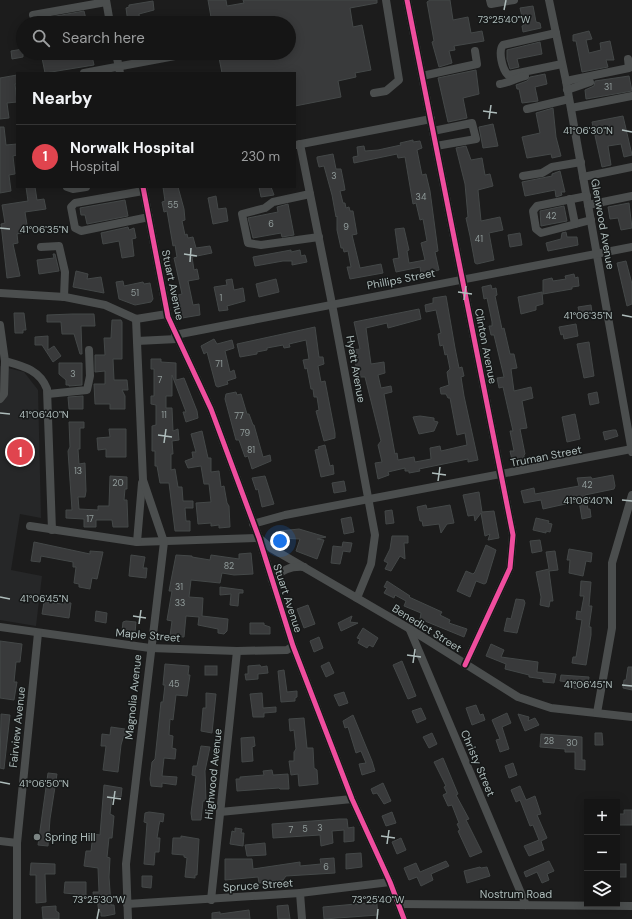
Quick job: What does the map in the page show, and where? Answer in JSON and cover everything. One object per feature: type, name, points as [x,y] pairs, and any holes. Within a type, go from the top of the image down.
[{"type":"street","points":[[374,93],[386,91],[399,80],[386,0]]},
{"type":"street","name":"Clinton Avenue","points":[[407,0],[513,535],[510,568],[465,665]]},
{"type":"street","points":[[490,0],[491,4],[514,0]]},
{"type":"street","name":"Glenwood Avenue","points":[[548,0],[568,90],[632,450]]},
{"type":"street","points":[[34,15],[106,1],[109,16]]},
{"type":"street","points":[[556,33],[503,45],[500,52],[504,69],[508,75],[563,66]]},
{"type":"street","points":[[422,76],[477,64],[475,51]]},
{"type":"street","points":[[566,81],[629,68],[628,59]]},
{"type":"street","points":[[118,60],[120,70]]},
{"type":"street","points":[[98,72],[120,70],[162,60]]},
{"type":"street","points":[[500,84],[512,82],[517,78],[563,66]]},
{"type":"street","points":[[568,90],[583,84],[632,73]]},
{"type":"street","points":[[571,108],[632,96]]},
{"type":"street","points":[[527,109],[569,99]]},
{"type":"street","points":[[298,144],[431,119]]},
{"type":"street","points":[[433,131],[472,124],[476,139],[436,146]]},
{"type":"street","name":"Hyatt Avenue","points":[[298,144],[319,237],[375,535],[371,564],[357,598]]},
{"type":"street","points":[[523,176],[542,173],[552,167],[581,162]]},
{"type":"street","points":[[583,177],[632,167]]},
{"type":"street","points":[[143,189],[75,204],[71,207],[75,228],[81,231],[148,217]]},
{"type":"street","name":"Stuart Avenue","points":[[143,189],[167,314],[176,337],[202,388],[259,538],[293,646],[352,799],[400,904],[404,919]]},
{"type":"street","points":[[310,194],[273,202],[265,208],[242,214],[248,243],[261,245],[319,237]]},
{"type":"street","points":[[587,196],[536,206],[534,209],[536,229],[541,232],[591,220]]},
{"type":"street","points":[[588,205],[632,196]]},
{"type":"street","points":[[570,199],[575,224]]},
{"type":"street","points":[[42,247],[59,246],[65,272],[64,297]]},
{"type":"street","name":"Phillips Street","points":[[137,341],[176,337],[332,304],[632,247]]},
{"type":"street","points":[[0,293],[64,297],[105,306],[136,319],[167,314]]},
{"type":"street","name":"Magnolia Avenue","points":[[136,319],[143,480],[137,542]]},
{"type":"street","points":[[0,325],[5,361],[4,394],[0,399]]},
{"type":"street","points":[[48,394],[88,390],[90,376],[89,350]]},
{"type":"street","points":[[5,361],[26,367],[43,379],[48,394],[52,530]]},
{"type":"street","name":"Truman Street","points":[[253,524],[285,515],[632,450]]},
{"type":"street","name":"Magnolia Avenue","points":[[128,919],[126,904],[126,864],[150,648],[164,542],[143,480]]},
{"type":"street","points":[[597,713],[612,628],[612,563],[632,495]]},
{"type":"street","points":[[30,526],[137,542],[259,538]]},
{"type":"street","name":"Benedict Street","points":[[259,538],[271,548],[306,567],[410,629],[507,692],[530,703],[551,708],[632,717]]},
{"type":"street","points":[[272,580],[283,570],[296,566],[306,567]]},
{"type":"street","name":"Maple Street","points":[[0,627],[150,648],[237,651],[287,650],[293,646]]},
{"type":"street","name":"Christy Street","points":[[410,629],[526,905]]},
{"type":"street","name":"Fairview Avenue","points":[[17,919],[17,843],[38,633]]},
{"type":"street","name":"Highwood Avenue","points":[[211,900],[237,651]]},
{"type":"street","points":[[220,812],[352,799]]},
{"type":"street","points":[[0,841],[17,843]]},
{"type":"street","name":"Spruce Street","points":[[126,904],[211,900],[300,893],[390,882]]},
{"type":"street","points":[[300,893],[302,919]]},
{"type":"street","name":"Nostrum Road","points":[[400,904],[632,906]]},
{"type":"shaded area","points":[[0,366],[24,372],[38,390],[41,518],[20,514],[11,570],[42,576],[36,626],[0,620]]},
{"type":"building","points":[[208,0],[226,0],[227,6],[244,3],[243,0],[377,0],[377,3],[350,8],[353,27],[362,25],[371,70],[355,73],[356,77],[338,81],[341,97],[296,106],[296,72],[222,72],[219,60],[296,60],[296,16],[211,16]]},
{"type":"building","points":[[430,0],[450,0],[453,20],[468,17],[471,33],[482,31],[484,41],[454,46],[455,50],[449,51],[452,63],[439,67],[432,42],[434,41],[427,2]]},
{"type":"building","points":[[153,1],[154,10],[139,14],[139,16],[127,16],[126,8],[129,7],[129,5]]},
{"type":"building","points":[[533,6],[536,22],[540,23],[541,28],[523,32],[522,26],[524,25],[520,8]]},
{"type":"building","points":[[84,11],[85,16],[56,16]]},
{"type":"building","points":[[589,31],[592,39],[586,40],[589,53],[601,50],[600,43],[610,41],[614,60],[606,60],[608,67],[582,72],[576,41],[573,41],[573,35]]},
{"type":"building","points":[[540,42],[542,54],[517,59],[519,67],[510,69],[507,59],[507,50]]},
{"type":"building","points":[[16,50],[16,58],[12,59],[11,51]]},
{"type":"building","points":[[42,60],[93,60],[94,65],[51,72],[45,72]]},
{"type":"building","points":[[476,70],[479,94],[463,98],[467,118],[448,122],[438,78]]},
{"type":"building","points":[[545,74],[547,84],[535,87],[538,101],[522,103],[519,89],[517,89],[516,85],[527,81],[530,77]]},
{"type":"building","points":[[16,75],[16,102],[7,103],[9,118],[0,119],[0,78]]},
{"type":"building","points":[[629,76],[632,91],[586,99],[585,90],[594,86],[595,81]]},
{"type":"building","points":[[553,108],[556,137],[561,156],[552,158],[551,154],[527,158],[522,137],[540,133],[536,113]]},
{"type":"building","points":[[623,116],[632,155],[624,157],[621,144],[608,146],[611,165],[602,167],[592,122]]},
{"type":"building","points":[[493,124],[498,146],[483,148],[479,127]]},
{"type":"building","points":[[0,127],[4,127],[6,145],[16,144],[16,155],[13,156],[15,174],[9,175],[11,191],[0,193]]},
{"type":"building","points":[[413,140],[413,142],[420,141],[422,148],[417,150],[422,175],[426,174],[430,191],[438,251],[435,252],[439,270],[421,274],[420,267],[396,272],[393,259],[399,258],[395,229],[404,228],[409,250],[407,251],[409,263],[425,260],[421,243],[427,241],[423,219],[420,220],[416,203],[413,204],[405,157],[398,158],[397,154],[354,163],[353,157],[358,156],[357,147],[364,146],[365,151],[378,150],[401,145],[400,143]]},
{"type":"building","points":[[466,146],[471,160],[482,158],[485,175],[490,174],[493,186],[478,190],[481,221],[500,217],[503,230],[489,233],[494,260],[477,264],[475,263],[466,218],[468,217],[465,184],[456,148]]},
{"type":"building","points":[[333,154],[336,169],[341,169],[345,190],[340,191],[343,203],[345,203],[346,208],[349,207],[350,211],[353,211],[357,234],[352,235],[360,268],[381,264],[383,273],[350,279],[347,267],[351,267],[348,251],[344,252],[343,248],[341,248],[337,230],[337,216],[336,217],[332,195],[324,166],[319,167],[317,159],[317,157]]},
{"type":"building","points":[[560,171],[565,192],[561,192],[562,195],[556,197],[555,190],[525,196],[522,182],[552,176],[552,174]]},
{"type":"building","points":[[26,188],[35,188],[37,200],[44,199],[46,209],[25,212],[28,231],[17,234],[18,243],[13,244],[20,276],[7,278],[1,224],[5,223],[2,205],[28,201]]},
{"type":"building","points":[[163,188],[178,188],[184,209],[185,220],[182,221],[185,235],[187,234],[188,238],[193,237],[196,248],[210,246],[212,253],[192,257],[194,270],[197,269],[199,279],[188,281],[193,305],[199,304],[200,315],[182,318],[178,295],[182,294],[174,258],[177,257],[175,245],[173,246],[167,211],[164,212],[162,202],[165,201]]},
{"type":"building","points":[[259,188],[271,188],[274,195],[261,197]]},
{"type":"building","points":[[216,196],[218,209],[226,208],[228,221],[213,224],[208,198]]},
{"type":"building","points":[[125,200],[128,216],[87,224],[85,215],[81,215],[80,208]]},
{"type":"building","points":[[629,203],[632,228],[621,230],[618,218],[610,219],[608,207]]},
{"type":"building","points":[[288,204],[294,235],[282,237],[281,233],[253,238],[248,218],[278,212],[277,207]]},
{"type":"building","points":[[564,206],[567,221],[541,226],[540,211]]},
{"type":"building","points":[[128,227],[129,230],[134,228],[136,238],[132,239],[134,256],[122,258],[119,241],[103,244],[101,233]]},
{"type":"building","points":[[566,232],[567,237],[577,237],[578,245],[548,251],[546,243],[561,239],[562,233]]},
{"type":"building","points":[[520,233],[522,245],[510,247],[508,235]]},
{"type":"building","points":[[291,250],[291,252],[300,250],[301,256],[305,255],[307,262],[292,265],[292,261],[283,261],[255,266],[253,257]]},
{"type":"building","points":[[53,254],[55,254],[59,271],[39,274],[37,260],[54,258]]},
{"type":"building","points":[[626,261],[632,284],[632,304],[627,306],[617,263]]},
{"type":"building","points":[[76,271],[88,274],[87,279],[101,277],[104,293],[73,287]]},
{"type":"building","points":[[574,274],[575,278],[578,277],[579,286],[572,287],[572,289],[543,294],[543,280],[552,278],[553,281],[566,279],[565,276]]},
{"type":"building","points":[[232,279],[234,290],[243,288],[245,301],[227,306],[228,310],[219,311],[214,287],[227,285],[226,280]]},
{"type":"building","points":[[276,279],[279,292],[259,297],[256,284]]},
{"type":"building","points":[[123,281],[124,286],[143,282],[144,284],[150,283],[153,299],[151,302],[135,305],[119,299],[116,282]]},
{"type":"building","points":[[491,285],[492,289],[496,288],[497,295],[495,296],[502,329],[504,328],[510,354],[514,354],[517,368],[511,369],[514,391],[531,387],[533,398],[522,401],[527,428],[520,429],[525,454],[524,458],[512,460],[510,451],[514,451],[510,431],[513,431],[503,387],[499,388],[497,378],[504,377],[494,335],[491,335],[489,326],[492,326],[492,322],[487,298],[484,299],[482,287]]},
{"type":"building","points":[[542,292],[543,304],[536,306],[536,310],[521,314],[518,297]]},
{"type":"building","points":[[446,296],[459,368],[462,367],[464,376],[461,377],[464,396],[478,460],[468,462],[468,459],[419,469],[420,471],[409,473],[409,471],[405,471],[405,468],[388,472],[389,475],[378,479],[375,463],[382,462],[378,445],[381,441],[365,377],[358,377],[353,350],[360,349],[354,322],[419,309],[421,319],[388,328],[387,323],[366,328],[371,364],[384,362],[385,373],[378,375],[381,388],[391,386],[392,392],[384,394],[395,454],[397,453],[398,460],[414,457],[415,462],[431,459],[430,448],[440,446],[441,451],[467,445],[465,433],[457,435],[450,398],[448,398],[446,394],[441,394],[440,388],[449,385],[447,372],[450,369],[447,354],[445,355],[443,345],[440,346],[438,334],[441,333],[436,310],[426,312],[425,305],[433,303],[433,298]]},
{"type":"building","points":[[591,305],[592,313],[588,315],[588,318],[581,319],[578,307]]},
{"type":"building","points":[[14,313],[24,313],[26,330],[23,330],[23,333],[15,333]]},
{"type":"building","points":[[94,314],[95,326],[81,326],[82,354],[80,354],[74,334],[62,334],[61,322],[47,322],[47,315]]},
{"type":"building","points":[[112,320],[121,320],[122,322],[122,359],[113,359],[114,380],[127,380],[128,390],[122,390],[125,396],[125,409],[110,409],[110,404],[95,404],[94,384],[105,384],[105,371],[95,372],[95,355],[105,355],[104,338],[111,338]]},
{"type":"building","points":[[576,324],[578,336],[564,339],[563,334],[561,335],[559,327]]},
{"type":"building","points":[[315,327],[319,357],[323,357],[324,364],[318,366],[321,382],[325,381],[335,433],[335,438],[324,441],[316,411],[319,410],[317,397],[314,397],[307,368],[305,369],[303,360],[309,359],[306,340],[289,344],[290,347],[284,348],[283,345],[267,348],[267,350],[257,352],[257,354],[240,357],[237,344]]},
{"type":"building","points":[[48,336],[48,350],[54,346],[61,356],[53,362],[42,345],[35,345],[35,337]]},
{"type":"building","points":[[214,339],[217,344],[232,340],[234,348],[225,351],[230,372],[234,370],[236,378],[227,381],[228,384],[218,387],[216,386],[207,352],[204,354],[201,346]]},
{"type":"building","points":[[589,342],[594,376],[584,378],[577,344]]},
{"type":"building","points":[[151,359],[161,359],[161,362],[176,363],[176,380],[184,378],[197,411],[198,418],[186,422],[183,412],[186,412],[172,375],[172,396],[166,396],[166,408],[172,408],[173,431],[178,429],[179,440],[172,441],[173,454],[171,454],[171,470],[175,469],[178,487],[182,487],[183,501],[193,501],[193,508],[185,508],[186,521],[190,521],[190,531],[175,531],[169,483],[160,483],[157,466],[155,466],[155,451],[152,451],[152,426],[156,425],[156,405],[151,404],[151,396],[154,396],[154,369],[151,369]]},
{"type":"building","points":[[59,363],[82,363],[82,385],[66,385],[66,380],[59,374]]},
{"type":"building","points":[[236,392],[237,395],[241,394],[247,414],[249,414],[254,425],[263,457],[270,455],[271,461],[252,469],[248,456],[245,457],[239,440],[236,440],[225,399],[226,394]]},
{"type":"building","points":[[597,392],[599,403],[590,405],[588,394]]},
{"type":"building","points":[[83,396],[83,409],[69,409],[68,397]]},
{"type":"building","points":[[575,414],[580,439],[567,442],[562,417]]},
{"type":"building","points":[[420,416],[434,418],[434,421],[438,422],[434,431],[419,434],[413,417]]},
{"type":"building","points":[[69,422],[84,422],[84,428],[80,428],[80,449],[78,449],[79,464],[85,463],[86,491],[85,497],[78,497],[79,509],[98,510],[98,506],[109,506],[110,476],[127,477],[127,489],[125,489],[124,500],[127,500],[128,527],[113,527],[112,520],[96,520],[96,527],[84,527],[84,519],[66,518],[66,510],[72,510],[68,451],[70,447]]},
{"type":"building","points":[[109,429],[126,429],[126,457],[106,457],[106,449],[98,450],[97,438],[110,437]]},
{"type":"building","points":[[616,430],[618,436],[605,440],[603,432]]},
{"type":"building","points":[[202,431],[208,458],[211,458],[211,472],[219,471],[221,487],[224,486],[227,503],[229,506],[230,527],[219,528],[219,525],[211,526],[211,523],[198,524],[196,503],[211,502],[209,484],[204,484],[201,466],[188,468],[185,461],[193,458],[192,452],[196,452],[191,434]]},
{"type":"building","points":[[325,445],[330,466],[333,465],[334,474],[321,477],[315,450],[319,449],[318,447]]},
{"type":"building","points":[[613,475],[615,486],[614,489],[585,495],[591,517],[582,519],[579,501],[543,509],[541,500],[524,503],[521,491],[534,488],[535,494],[579,486],[577,478],[591,477],[592,479]]},
{"type":"building","points":[[265,476],[274,504],[262,507],[258,489],[256,490],[252,478]]},
{"type":"building","points":[[344,481],[346,491],[334,493],[332,483]]},
{"type":"building","points":[[479,492],[482,512],[494,511],[499,538],[488,540],[490,534],[485,536],[481,513],[475,521],[474,515],[468,516],[463,495]]},
{"type":"building","points":[[426,505],[427,509],[450,505],[454,523],[447,524],[441,533],[439,524],[423,526],[422,521],[420,521],[417,507]]},
{"type":"building","points":[[392,510],[394,523],[386,524],[385,511]]},
{"type":"building","points":[[351,517],[354,532],[344,534],[341,519]]},
{"type":"building","points":[[536,518],[549,521],[548,523],[552,524],[550,532],[546,531],[546,533],[533,530]]},
{"type":"building","points":[[299,529],[326,537],[317,539],[324,540],[317,559],[296,551],[300,539],[280,538],[280,531]]},
{"type":"building","points":[[392,536],[408,536],[408,543],[404,543],[405,559],[400,556],[391,571],[385,569],[388,563],[384,561],[390,549]]},
{"type":"building","points":[[540,540],[542,551],[532,553],[530,541]]},
{"type":"building","points":[[34,542],[90,554],[90,551],[103,552],[97,579],[92,578],[90,589],[79,587],[79,584],[74,583],[76,567],[73,567],[73,562],[41,556],[40,562],[31,561]]},
{"type":"building","points":[[343,542],[352,543],[350,552],[343,551],[340,564],[331,563],[333,546],[342,547]]},
{"type":"building","points":[[486,545],[496,550],[486,583],[484,584],[476,581],[470,597],[457,591],[466,571],[473,574],[475,572]]},
{"type":"building","points":[[569,549],[592,553],[591,562],[586,561],[583,576],[569,573],[570,560],[567,560]]},
{"type":"building","points":[[555,551],[558,570],[549,571],[553,601],[550,601],[549,607],[540,605],[541,597],[536,572],[549,569],[546,552]]},
{"type":"building","points":[[251,553],[253,574],[234,575],[222,573],[220,583],[191,580],[189,597],[203,598],[202,616],[228,619],[227,631],[224,634],[218,633],[218,629],[198,625],[199,617],[186,616],[184,637],[170,636],[172,621],[167,620],[172,591],[169,591],[176,555],[192,556],[210,560],[211,555],[239,559],[239,554]]},
{"type":"building","points":[[131,555],[145,557],[143,568],[147,568],[146,578],[129,576]]},
{"type":"building","points":[[387,581],[410,596],[409,597],[442,612],[440,615],[450,620],[449,623],[467,629],[464,637],[420,619],[421,613],[404,606],[406,601],[395,595],[394,598],[384,593],[387,588],[384,587]]},
{"type":"building","points":[[581,581],[591,582],[589,606],[592,606],[589,627],[591,627],[591,635],[586,665],[572,663],[573,657],[576,657],[582,620],[576,619],[577,611],[581,612],[584,596],[580,596]]},
{"type":"building","points":[[220,587],[243,590],[243,593],[239,593],[238,606],[230,605],[231,594],[220,595]]},
{"type":"building","points":[[516,599],[524,600],[525,603],[517,633],[504,631],[507,618],[511,619]]},
{"type":"building","points":[[44,602],[62,604],[62,602],[71,603],[69,618],[42,614]]},
{"type":"building","points":[[308,605],[315,624],[304,628],[297,609]]},
{"type":"building","points":[[96,611],[107,613],[106,623],[95,621]]},
{"type":"building","points":[[352,616],[350,622],[358,623],[341,631],[338,623]]},
{"type":"building","points":[[123,622],[136,622],[135,633],[122,631]]},
{"type":"building","points":[[250,623],[264,623],[264,625],[270,627],[270,634],[250,634]]},
{"type":"building","points":[[363,628],[378,638],[373,647],[369,645],[367,648],[358,643],[360,639],[357,638]]},
{"type":"building","points":[[319,637],[323,648],[314,652],[310,641]]},
{"type":"building","points":[[0,641],[22,644],[20,662],[16,662],[14,682],[17,682],[14,700],[0,698]]},
{"type":"building","points":[[491,644],[504,650],[501,657],[538,662],[537,672],[556,674],[554,683],[543,682],[543,679],[529,677],[529,675],[505,669],[506,664],[486,656]]},
{"type":"building","points":[[402,661],[416,696],[408,699],[393,665]]},
{"type":"building","points":[[329,662],[334,673],[326,677],[321,666]]},
{"type":"building","points":[[165,664],[189,666],[188,675],[190,675],[187,696],[176,695],[173,720],[170,719],[169,735],[173,736],[172,748],[176,749],[175,759],[164,758],[162,776],[177,777],[176,785],[162,783],[162,787],[151,786],[150,779],[152,762],[155,759],[161,702],[163,702]]},
{"type":"building","points":[[260,665],[261,667],[267,666],[268,673],[258,674],[258,679],[246,680],[245,674],[248,674],[248,666]]},
{"type":"building","points":[[205,666],[217,666],[217,675],[205,675]]},
{"type":"building","points":[[628,667],[632,667],[632,690],[623,688]]},
{"type":"building","points":[[284,670],[287,692],[297,691],[295,701],[281,702],[278,671]]},
{"type":"building","points":[[561,675],[589,677],[588,686],[580,685],[580,689],[572,688],[572,686],[568,686],[568,682],[560,681]]},
{"type":"building","points":[[344,692],[348,703],[339,706],[334,695]]},
{"type":"building","points":[[206,693],[216,694],[212,733],[201,731],[203,708],[206,708]]},
{"type":"building","points":[[262,693],[263,708],[276,707],[276,712],[264,713],[264,717],[253,717],[250,694]]},
{"type":"building","points":[[476,705],[480,715],[483,714],[485,720],[472,725],[466,708]]},
{"type":"building","points":[[421,708],[426,719],[417,723],[412,711]]},
{"type":"building","points":[[507,713],[511,723],[502,727],[509,749],[500,752],[496,740],[500,739],[492,720]]},
{"type":"building","points":[[1,714],[10,715],[4,769],[0,768]]},
{"type":"building","points":[[518,714],[529,717],[528,721],[535,718],[539,725],[525,731]]},
{"type":"building","points":[[353,715],[375,771],[362,775],[359,764],[366,763],[361,751],[356,753],[348,727],[345,728],[343,721]]},
{"type":"building","points":[[304,718],[307,748],[313,748],[314,768],[317,770],[318,784],[299,786],[298,774],[291,775],[289,761],[294,761],[294,752],[296,749],[294,730],[290,731],[289,719]]},
{"type":"building","points":[[111,727],[125,729],[124,732],[127,732],[126,738],[123,738],[121,745],[118,772],[103,770],[106,746],[101,746],[102,734],[110,735]]},
{"type":"building","points":[[432,733],[437,744],[429,748],[423,737]]},
{"type":"building","points":[[595,733],[602,733],[603,745],[595,745]]},
{"type":"building","points":[[541,734],[582,737],[582,760],[585,760],[585,770],[575,769],[575,752],[565,752],[565,749],[540,747]]},
{"type":"building","points":[[254,737],[255,746],[252,747],[253,761],[242,762],[241,738]]},
{"type":"building","points":[[201,746],[210,747],[205,771],[206,801],[203,801],[201,820],[192,820],[191,813],[196,776],[192,775],[193,766],[197,766]]},
{"type":"building","points":[[443,758],[458,794],[456,795],[469,819],[466,820],[482,852],[470,857],[458,831],[460,830],[457,824],[459,823],[452,805],[448,806],[443,795],[447,793],[444,787],[446,786],[434,762]]},
{"type":"building","points":[[513,763],[517,775],[509,778],[505,766]]},
{"type":"building","points":[[272,770],[273,775],[288,774],[289,789],[279,788],[237,791],[236,779],[240,779],[240,777],[264,775],[263,771]]},
{"type":"building","points":[[48,773],[57,774],[50,819],[48,846],[38,845]]},
{"type":"building","points":[[383,783],[391,801],[384,804],[377,793],[373,794],[371,789]]},
{"type":"building","points":[[104,785],[122,788],[121,797],[112,796],[110,814],[114,816],[112,838],[109,838],[107,857],[110,858],[109,877],[111,905],[114,905],[115,914],[101,916],[97,899],[94,899],[93,892],[99,892],[98,868],[84,866],[86,851],[91,851],[93,834],[100,835]]},
{"type":"building","points":[[520,786],[526,800],[535,796],[541,814],[537,815],[547,838],[541,841],[544,850],[529,856],[524,846],[539,840],[533,825],[530,826],[520,800],[516,802],[511,790]]},
{"type":"building","points":[[624,810],[632,810],[632,825],[620,825],[620,814],[624,814]]},
{"type":"building","points":[[149,812],[164,814],[163,822],[160,821],[159,825],[157,838],[160,838],[159,852],[155,852],[154,865],[144,864],[147,823],[144,822],[145,813]]},
{"type":"building","points":[[392,812],[396,823],[386,826],[382,816]]},
{"type":"building","points":[[347,819],[348,828],[354,827],[354,841],[344,842],[344,830],[332,831],[333,843],[321,846],[320,835],[273,838],[272,824]]},
{"type":"building","points":[[235,828],[242,829],[241,833],[244,833],[243,846],[230,844],[232,831],[235,832]]},
{"type":"building","points":[[181,836],[199,839],[197,875],[195,875],[195,878],[185,877],[187,858],[184,857],[184,855],[172,854],[173,838],[181,838]]},
{"type":"building","points":[[401,838],[406,850],[397,854],[392,842]]},
{"type":"building","points":[[265,843],[266,855],[247,856],[245,845]]},
{"type":"building","points":[[361,853],[362,867],[346,869],[346,854]]},
{"type":"building","points":[[334,858],[335,873],[286,876],[283,880],[259,883],[258,877],[225,880],[225,859],[252,859],[253,869],[300,862],[300,866],[321,864],[320,859]]},
{"type":"building","points":[[446,861],[449,866],[431,874],[433,880],[421,886],[417,877],[409,880],[404,868],[416,863],[420,872]]},
{"type":"building","points":[[549,861],[554,871],[547,874],[549,880],[542,883],[537,872],[526,877],[524,872]]},
{"type":"building","points":[[31,863],[55,864],[55,874],[45,874],[46,902],[36,903],[36,875],[30,875]]},
{"type":"building","points":[[620,864],[626,864],[626,877],[620,877]]},
{"type":"building","points":[[487,867],[490,876],[467,883],[464,871]]},
{"type":"building","points":[[142,876],[152,876],[151,888],[142,887]]},
{"type":"building","points":[[65,882],[86,882],[86,895],[75,896],[75,894],[64,893]]},
{"type":"building","points":[[376,895],[378,915],[324,919],[323,907],[367,903],[366,896]]},
{"type":"building","points":[[288,905],[290,919],[278,919],[277,906]]},
{"type":"building","points":[[56,906],[56,911],[59,913],[59,919],[43,919],[42,907]]},
{"type":"building","points":[[249,910],[250,919],[212,919],[212,913],[220,912],[220,914]]},
{"type":"cycle path","points":[[407,0],[513,535],[510,568],[465,665]]},
{"type":"cycle path","points":[[143,188],[168,317],[211,409],[259,538],[293,646],[352,799],[390,882],[404,919]]},
{"type":"place","name":"Norwalk Hospital","points":[[20,452]]},
{"type":"place","name":"Spring Hill","points":[[37,837]]}]
